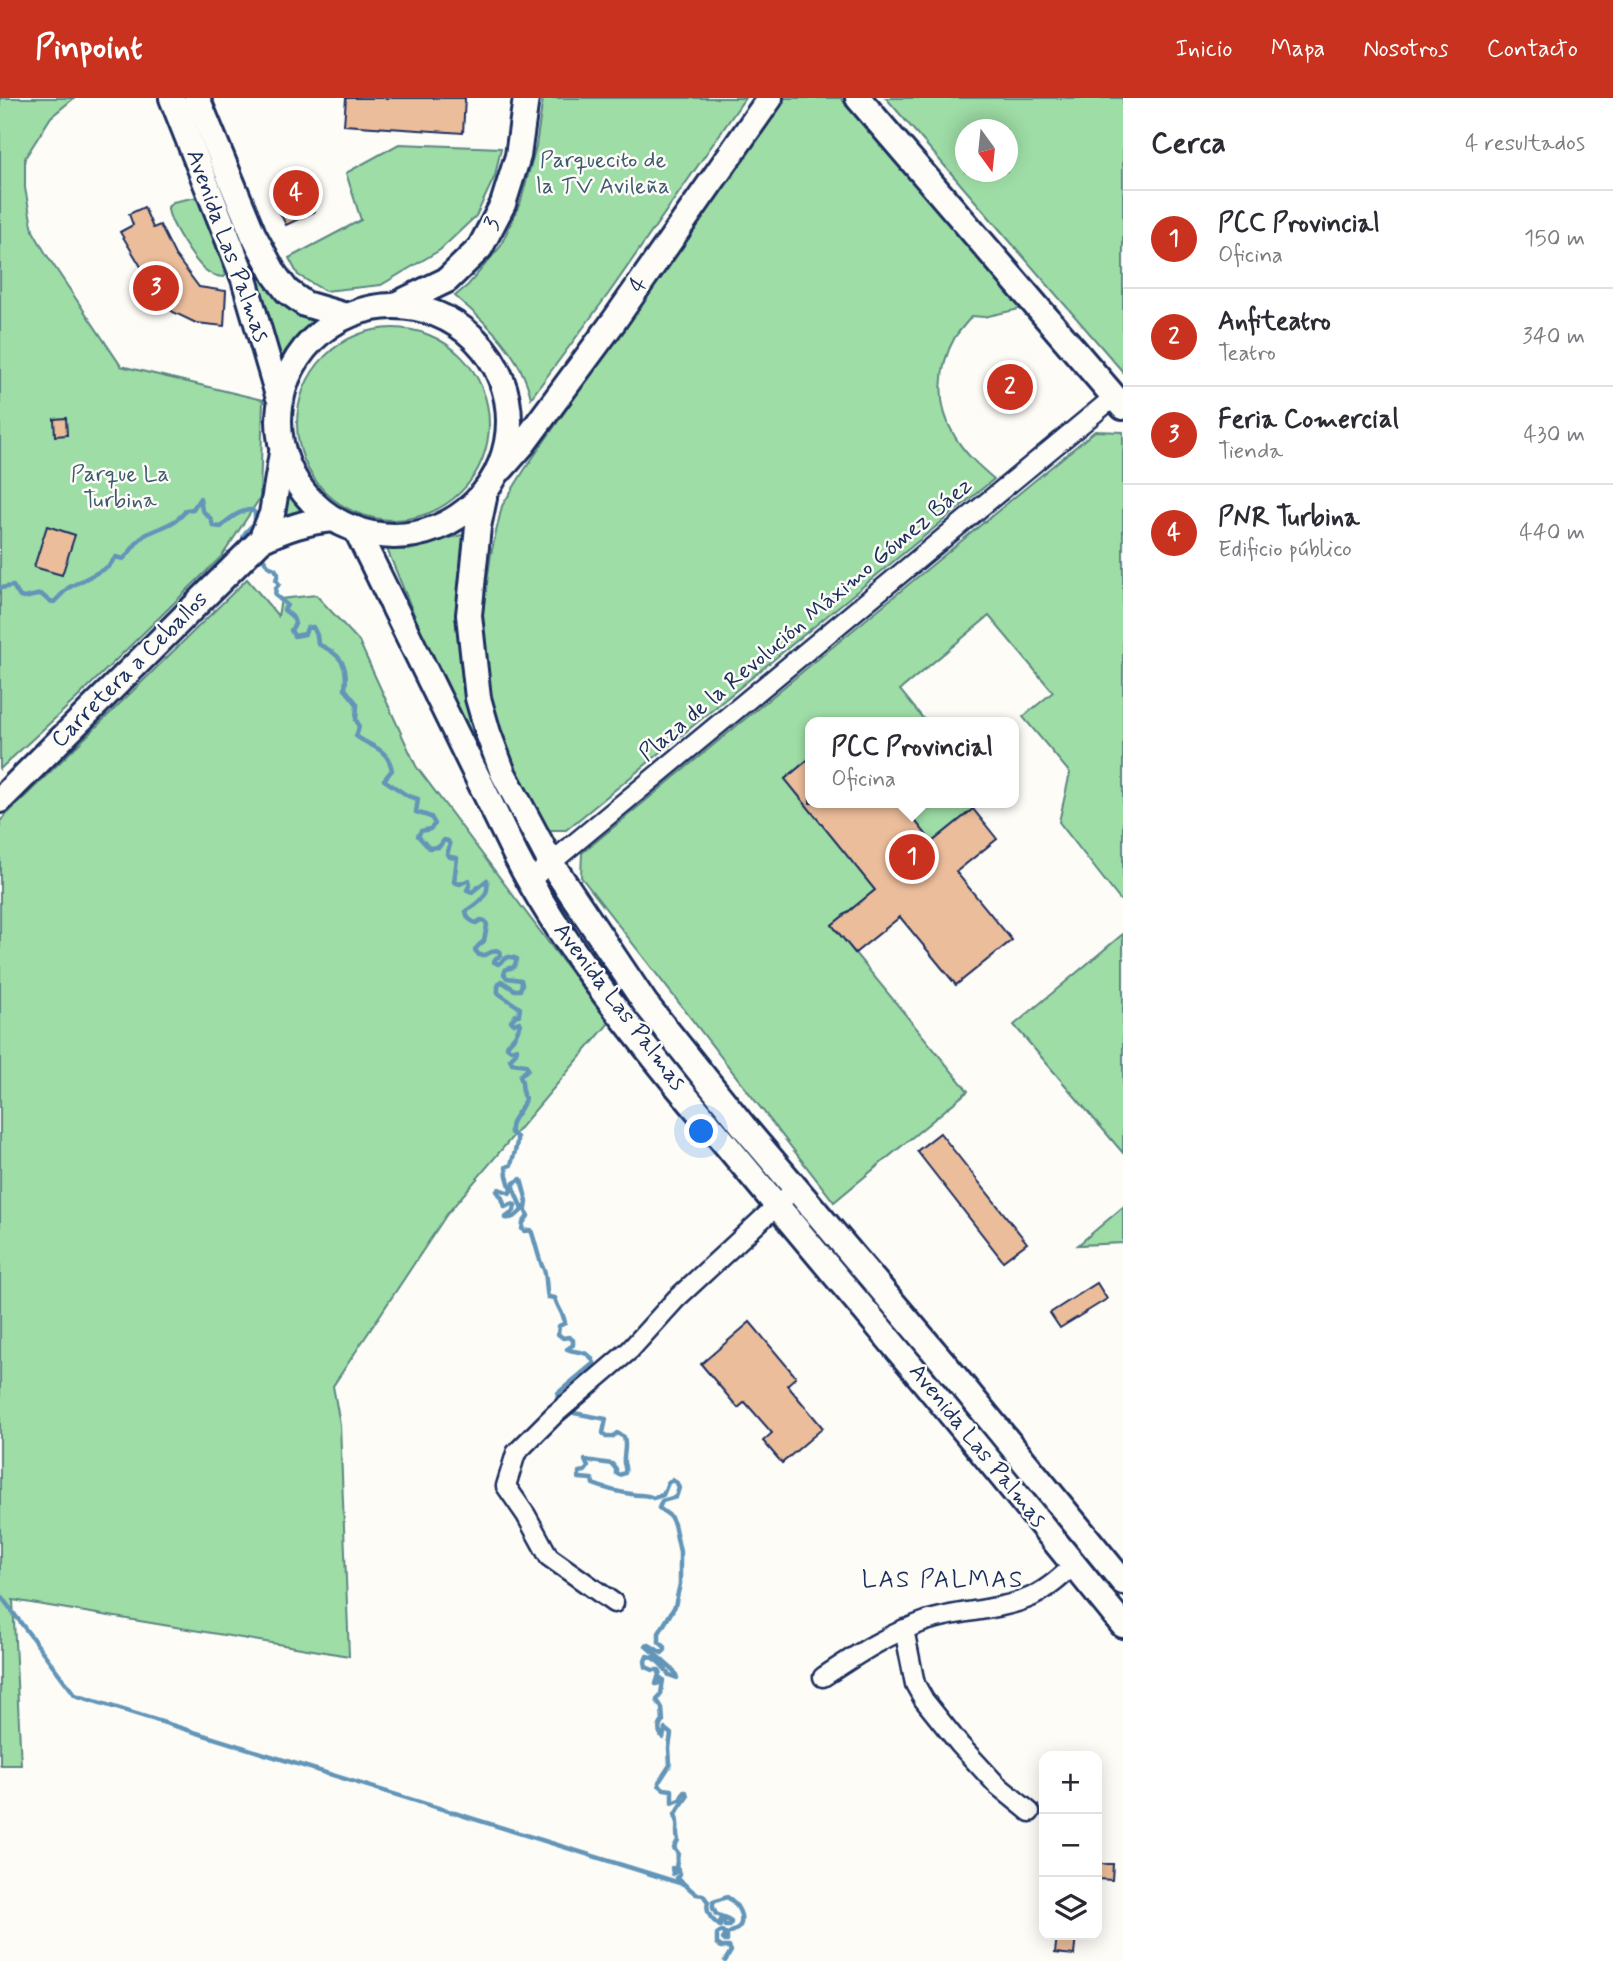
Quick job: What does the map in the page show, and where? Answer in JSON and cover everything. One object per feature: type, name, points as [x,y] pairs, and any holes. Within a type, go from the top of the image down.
[{"type":"street","name":"Avenida Las Palmas","points":[[172,98],[198,110],[253,234],[275,275],[287,291],[304,304],[346,316]]},
{"type":"street","name":"3","points":[[395,305],[447,280],[480,248],[503,204],[518,156],[526,98]]},
{"type":"street","name":"4","points":[[502,468],[523,444],[614,321],[770,98]]},
{"type":"street","points":[[858,98],[1119,402]]},
{"type":"street","name":"Avenida Las Palmas","points":[[198,110],[278,395]]},
{"type":"street","points":[[395,305],[426,309],[454,322],[478,341],[496,366],[507,396],[510,427],[502,468],[484,498],[440,526],[399,536],[345,524],[313,503],[296,482],[282,453],[278,395],[286,373],[320,331],[346,316],[395,305]]},
{"type":"street","name":"Plaza de la Revolución Máximo Gómez Báez","points":[[529,881],[1119,402]]},
{"type":"street","name":"Carretera a Ceballos","points":[[261,540],[272,514],[282,453]]},
{"type":"street","name":"Avenida Las Palmas","points":[[484,498],[478,527],[469,615],[478,698],[503,773],[551,863],[645,1003],[1123,1582]]},
{"type":"street","name":"Carretera a Ceballos","points":[[0,800],[261,540],[288,527],[315,520],[345,524]]},
{"type":"street","name":"Avenida Las Palmas","points":[[345,524],[529,881],[573,951],[624,1020],[775,1206],[1123,1625]]},
{"type":"street","points":[[614,1603],[549,1557],[506,1486],[516,1453],[554,1415],[630,1350],[676,1298],[796,1189]]},
{"type":"street","points":[[967,1434],[987,1417]]},
{"type":"street","points":[[823,1677],[875,1642],[904,1629],[928,1620],[1029,1598],[1050,1586],[1074,1565]]},
{"type":"street","points":[[904,1629],[915,1684],[924,1700],[997,1785],[1030,1812]]},
{"type":"green space","name":"Parque La Turbina","points":[[0,98],[74,98],[51,117],[25,158],[25,188],[33,231],[121,366],[263,400],[260,498],[222,556],[76,699],[0,769]]},
{"type":"green space","name":"Parquecito de la TV Avileña","points":[[543,98],[745,98],[609,293],[531,398],[512,354],[491,329],[455,296],[468,285],[500,247],[521,201],[536,146]]},
{"type":"green space","points":[[782,98],[841,98],[1024,308],[984,317],[972,316],[955,337],[942,373],[942,399],[948,423],[967,453],[994,479],[566,830],[550,830],[534,813],[515,779],[485,685],[481,625],[491,554],[502,506]]},
{"type":"green space","points":[[886,98],[1123,98],[1123,372],[959,182],[1018,182],[1018,119],[955,119],[955,178]]},
{"type":"green space","points":[[399,144],[501,148],[495,176],[476,216],[440,250],[381,285],[325,291],[298,275],[289,258],[361,220],[346,173]]},
{"type":"green space","points":[[199,146],[312,322],[298,337],[283,362],[262,296]]},
{"type":"green space","points":[[197,197],[226,275],[224,277],[204,269],[182,240],[169,213],[168,207],[173,202]]},
{"type":"green space","points":[[393,328],[430,335],[461,356],[482,387],[489,424],[482,461],[461,492],[430,513],[393,520],[356,513],[325,492],[304,461],[297,424],[304,387],[325,356],[356,335]]},
{"type":"green space","points":[[1095,431],[1123,432],[1123,898],[1120,900],[1059,822],[1070,773],[1023,717],[1053,692],[989,616],[900,690],[922,717],[805,717],[805,762],[785,779],[805,804],[805,808],[809,808],[875,890],[832,925],[968,1091],[834,1202],[581,877],[582,853]]},
{"type":"green space","points":[[287,489],[296,502],[310,513],[273,527]]},
{"type":"green space","points":[[461,535],[467,539],[460,615],[533,850],[527,853],[467,743],[387,549],[409,550]]},
{"type":"green space","points":[[247,579],[278,616],[281,599],[316,595],[359,641],[416,766],[609,1023],[447,1214],[333,1386],[340,1424],[349,1656],[13,1600],[21,1765],[0,1765],[0,821]]},
{"type":"green space","points":[[905,808],[973,808],[973,809],[932,842]]},
{"type":"green space","points":[[1123,934],[1123,1153],[1014,1025]]},
{"type":"green space","points":[[1123,1207],[1123,1243],[1078,1245]]},
{"type":"building","points":[[346,98],[465,98],[463,133],[344,125]]},
{"type":"building","points":[[292,175],[302,197],[307,196],[314,212],[286,225],[274,201],[283,196],[277,182]]},
{"type":"building","points":[[144,207],[153,228],[160,225],[175,255],[199,287],[226,291],[224,326],[196,323],[173,312],[163,303],[120,232],[133,225],[129,214]]},
{"type":"building","points":[[66,418],[67,435],[55,436],[54,419]]},
{"type":"building","points":[[47,526],[75,535],[62,575],[34,567]]},
{"type":"building","points":[[805,762],[805,804],[785,779]]},
{"type":"building","points":[[809,808],[905,808],[932,842],[973,809],[997,839],[956,872],[1012,940],[956,985],[900,917],[855,953],[832,925],[875,890]]},
{"type":"building","points":[[940,1133],[1027,1243],[1003,1261],[917,1151]]},
{"type":"building","points":[[1097,1283],[1107,1299],[1060,1328],[1050,1313]]},
{"type":"building","points":[[750,1322],[796,1377],[787,1385],[823,1428],[782,1463],[763,1441],[772,1433],[745,1402],[738,1408],[701,1364]]},
{"type":"building","points":[[1102,1864],[1113,1864],[1112,1880],[1102,1879]]},
{"type":"building","points":[[1056,1940],[1076,1940],[1074,1955],[1055,1953]]},
{"type":"waterway","points":[[0,588],[13,586],[20,597],[41,594],[54,602],[68,588],[108,567],[116,557],[123,559],[143,536],[174,521],[186,510],[193,509],[200,498],[202,510],[211,519],[213,526],[221,527],[243,512],[252,510],[255,513],[255,523],[244,535],[245,544]]},
{"type":"waterway","points":[[259,551],[268,566],[278,574],[276,580],[279,584],[275,595],[287,605],[284,610],[294,619],[295,624],[291,630],[294,636],[305,634],[307,628],[313,627],[318,644],[337,656],[344,666],[345,689],[357,704],[356,720],[359,727],[356,736],[387,757],[392,770],[384,780],[408,796],[418,799],[416,812],[431,817],[435,824],[430,829],[421,831],[418,836],[429,848],[439,847],[444,840],[448,841],[450,845],[447,854],[457,858],[454,882],[460,884],[469,880],[467,890],[472,892],[487,880],[487,890],[482,898],[466,911],[472,921],[485,921],[487,925],[484,941],[475,950],[479,955],[496,950],[500,952],[494,962],[498,964],[509,957],[517,959],[514,967],[506,969],[504,974],[507,978],[521,980],[520,990],[515,990],[501,981],[498,993],[520,1008],[519,1015],[511,1021],[514,1024],[519,1022],[520,1025],[507,1047],[511,1050],[517,1048],[510,1059],[512,1063],[526,1065],[528,1069],[520,1076],[525,1098],[511,1127],[511,1133],[517,1137],[511,1165],[506,1167],[511,1190],[510,1193],[499,1189],[497,1191],[505,1207],[515,1205],[514,1211],[505,1218],[516,1216],[524,1207],[528,1216],[522,1229],[531,1230],[545,1272],[548,1297],[555,1298],[565,1323],[559,1326],[558,1334],[573,1340],[573,1345],[567,1349],[586,1354],[594,1363],[558,1393],[557,1401],[560,1403]]},
{"type":"waterway","points":[[522,1210],[514,1187],[514,1183],[521,1179],[527,1202],[526,1209]]},
{"type":"waterway","points":[[567,1408],[574,1413],[606,1419],[603,1433],[606,1437],[617,1433],[624,1437],[625,1441],[625,1473],[616,1473],[612,1464],[585,1460],[588,1467],[579,1472],[579,1478],[592,1479],[593,1484],[612,1490],[653,1498],[663,1495],[672,1480],[679,1488],[676,1497],[662,1501],[659,1508],[670,1516],[674,1524],[680,1552],[680,1584],[675,1606],[659,1633],[659,1642],[665,1650],[662,1653],[649,1645],[646,1646],[674,1671],[677,1678],[669,1675],[654,1659],[647,1656],[645,1661],[646,1667],[660,1671],[656,1684],[661,1678],[663,1680],[661,1694],[657,1700],[662,1708],[663,1721],[659,1731],[663,1738],[665,1729],[671,1734],[670,1765],[659,1785],[672,1790],[672,1803],[680,1800],[684,1792],[687,1797],[675,1814],[678,1840],[674,1848],[678,1853],[676,1868],[680,1875],[677,1878],[696,1894],[703,1895],[708,1902],[707,1910],[710,1916],[720,1926],[723,1917],[716,1914],[713,1902],[727,1897],[737,1907],[741,1916],[737,1929],[726,1935],[722,1931],[717,1934],[717,1943],[721,1947],[729,1947],[731,1951],[725,1961]]},
{"type":"waterway","points":[[0,1595],[75,1695],[683,1884]]},
{"type":"waterway","points":[[677,1871],[673,1874],[672,1868],[678,1869]]},
{"type":"waterway","points":[[723,1917],[731,1922],[730,1926],[725,1926],[723,1920]]},
{"type":"waterway","points":[[726,1935],[723,1939],[725,1941],[727,1935]]},
{"type":"place","name":"PNR Turbina","points":[[296,193]]},
{"type":"place","name":"Feria Comercial","points":[[156,288]]},
{"type":"place","name":"Anfiteatro","points":[[1010,387]]},
{"type":"place","name":"PCC Provincial","points":[[912,857]]},
{"type":"district","name":"LAS PALMAS","points":[[943,1580]]}]
